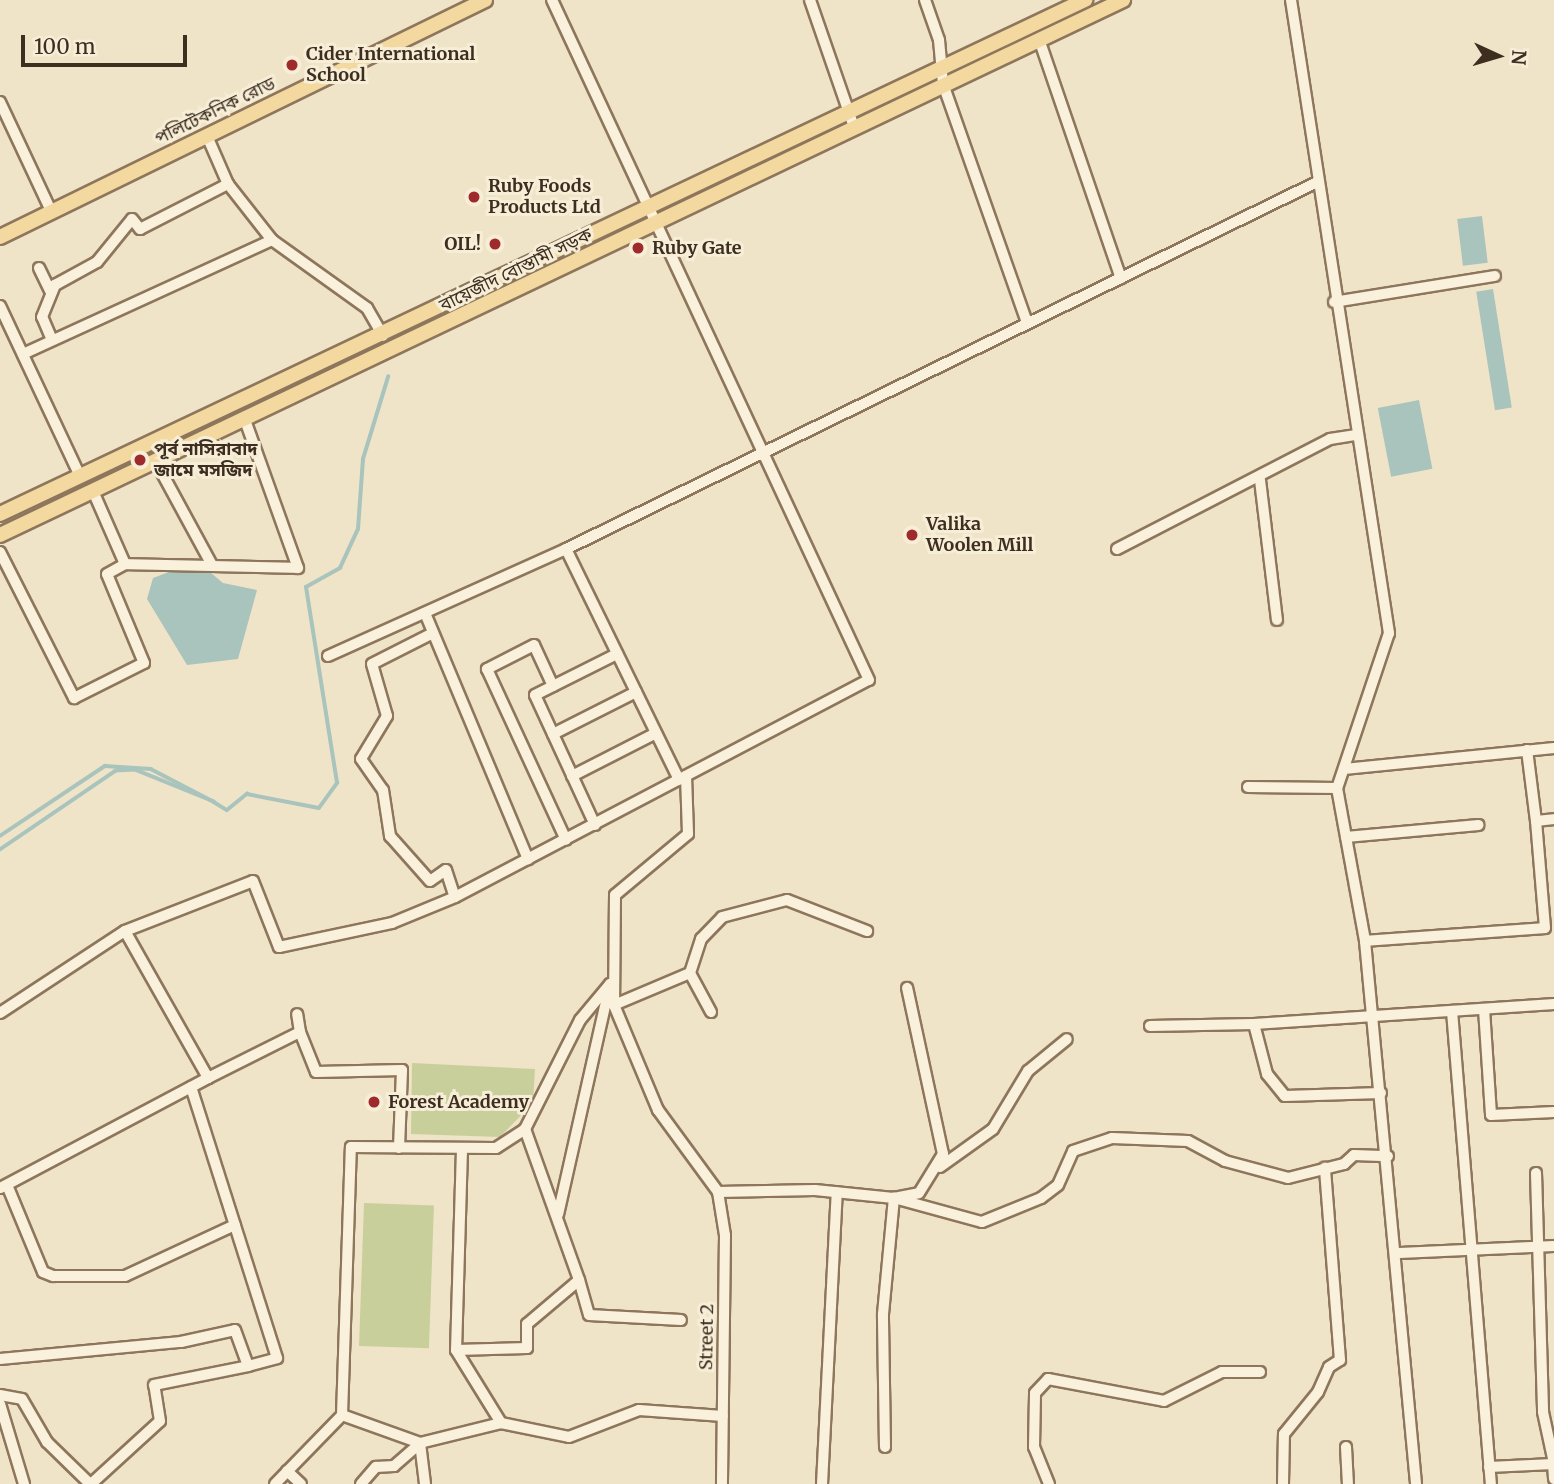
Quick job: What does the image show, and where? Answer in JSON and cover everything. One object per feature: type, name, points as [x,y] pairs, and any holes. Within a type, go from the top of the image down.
[{"type":"main road","name":"পলিটেকনিক রোড","points":[[0,237],[485,0]]},
{"type":"main road","name":"বায়েজীদ বোস্তামী সড়ক","points":[[0,514],[79,474],[383,336],[651,208],[851,120],[941,77],[1086,0]]},
{"type":"main road","name":"বায়েজীদ বোস্তামী সড়ক","points":[[941,77],[1038,39],[1123,0]]},
{"type":"main road","name":"বায়েজীদ বোস্তামী সড়ক","points":[[0,535],[659,222],[851,120]]},
{"type":"street","points":[[0,1013],[125,931],[254,881],[279,947],[392,923],[455,897],[869,680],[659,222],[552,0]]},
{"type":"street","points":[[810,0],[851,120]]},
{"type":"street","points":[[925,0],[939,40],[941,77],[1027,323]]},
{"type":"street","points":[[1291,0],[1315,183],[1389,633],[1338,788],[1365,941],[1399,1253],[1416,1484]]},
{"type":"street","points":[[1038,39],[1121,278]]},
{"type":"street","points":[[0,102],[51,211]]},
{"type":"street","points":[[207,136],[228,184],[272,240],[368,308],[383,336]]},
{"type":"street","points":[[328,656],[566,549],[1315,183]]},
{"type":"street","points":[[52,340],[42,317],[50,291],[112,248],[132,219],[140,229],[228,184]]},
{"type":"street","points":[[23,354],[272,240]]},
{"type":"street","points":[[39,268],[50,291]]},
{"type":"street","points":[[1334,302],[1495,276]]},
{"type":"street","points":[[0,306],[79,474]]},
{"type":"street","points":[[0,552],[76,699],[145,663],[107,574],[125,564],[298,568],[245,420]]},
{"type":"street","points":[[1117,549],[1260,480],[1330,439],[1355,435]]},
{"type":"street","points":[[156,461],[212,565]]},
{"type":"street","points":[[1260,480],[1277,620]]},
{"type":"street","points":[[93,491],[125,564]]},
{"type":"street","points":[[566,549],[656,733],[682,778],[688,834],[615,895],[614,1005],[658,1110],[718,1192],[837,1192],[894,1198],[982,1222],[1041,1198],[1058,1185],[1073,1151],[1112,1138],[1188,1141],[1225,1161],[1288,1178],[1325,1168],[1354,1155],[1388,1156]]},
{"type":"street","points":[[425,613],[528,859]]},
{"type":"street","points":[[433,633],[372,664],[387,716],[361,759],[383,790],[390,836],[430,881],[446,870],[455,897]]},
{"type":"street","points":[[554,686],[534,645],[487,669],[566,840]]},
{"type":"street","points":[[594,825],[536,695],[617,653]]},
{"type":"street","points":[[553,734],[636,692]]},
{"type":"street","points":[[572,776],[656,733]]},
{"type":"street","points":[[1344,769],[1554,748]]},
{"type":"street","points":[[1365,941],[1549,928],[1527,750]]},
{"type":"street","points":[[1248,787],[1338,788]]},
{"type":"street","points":[[1536,821],[1554,819]]},
{"type":"street","points":[[1346,837],[1478,825]]},
{"type":"street","points":[[711,1012],[690,972],[701,939],[736,909],[788,900],[867,931]]},
{"type":"street","points":[[125,931],[208,1077]]},
{"type":"street","points":[[614,1005],[690,972]]},
{"type":"street","points":[[275,1484],[342,1415],[351,1147],[496,1148],[526,1129],[580,1020],[610,984],[558,1214]]},
{"type":"street","points":[[907,988],[940,1167]]},
{"type":"street","points":[[1150,1027],[1254,1024],[1554,1004]]},
{"type":"street","points":[[1484,1009],[1491,1115],[1554,1112]]},
{"type":"street","points":[[1452,1011],[1474,1249],[1491,1484]]},
{"type":"street","points":[[296,1014],[316,1072],[402,1070],[399,1148]]},
{"type":"street","points":[[1254,1024],[1267,1074],[1285,1096],[1381,1093]]},
{"type":"street","points":[[235,1225],[125,1276],[47,1275],[3,1186],[208,1077],[300,1032]]},
{"type":"street","points":[[894,1198],[919,1193],[940,1167],[993,1129],[1028,1071],[1068,1039]]},
{"type":"street","points":[[0,1395],[22,1399],[47,1441],[91,1484],[160,1421],[154,1385],[248,1366],[277,1355],[191,1087]]},
{"type":"street","points":[[526,1129],[558,1214],[589,1315],[681,1320]]},
{"type":"street","points":[[462,1149],[456,1350],[501,1423]]},
{"type":"street","points":[[1283,1484],[1284,1433],[1318,1392],[1329,1367],[1340,1360],[1325,1168]]},
{"type":"street","points":[[1536,1173],[1544,1412],[1554,1479]]},
{"type":"street","name":"Street 2","points":[[718,1192],[725,1235],[722,1484]]},
{"type":"street","points":[[822,1484],[837,1192]]},
{"type":"street","points":[[885,1447],[883,1314],[894,1198]]},
{"type":"street","points":[[1399,1253],[1554,1246]]},
{"type":"street","points":[[456,1350],[527,1348],[527,1324],[579,1280]]},
{"type":"street","points":[[0,1359],[181,1342],[235,1330],[248,1366]]},
{"type":"street","points":[[1049,1484],[1034,1447],[1035,1393],[1048,1378],[1164,1401],[1222,1372],[1260,1372]]},
{"type":"street","points":[[0,1404],[24,1484]]},
{"type":"street","points":[[361,1484],[376,1467],[394,1466],[420,1443],[501,1423],[569,1437],[639,1410],[723,1416]]},
{"type":"street","points":[[342,1415],[420,1443]]},
{"type":"street","points":[[420,1443],[425,1484]]},
{"type":"street","points":[[1346,1447],[1349,1484]]},
{"type":"street","points":[[1489,1468],[1553,1464]]},
{"type":"street","points":[[286,1471],[301,1484]]},
{"type":"green space","points":[[412,1063],[535,1069],[533,1103],[500,1137],[411,1134]]},
{"type":"green space","points":[[364,1203],[434,1205],[429,1348],[359,1346]]},
{"type":"water","points":[[1482,216],[1488,263],[1463,266],[1457,219]]},
{"type":"water","points":[[1493,289],[1512,408],[1495,410],[1476,292]]},
{"type":"water","points":[[1419,400],[1432,469],[1391,477],[1378,408]]},
{"type":"water","points":[[185,566],[204,567],[223,583],[257,590],[238,659],[187,665],[147,599],[153,578]]},
{"type":"waterway","points":[[214,802],[227,810],[247,794],[319,808],[337,783],[306,587],[340,568],[358,529],[363,459],[388,377]]},
{"type":"waterway","points":[[0,836],[105,766],[151,769],[214,802],[135,770],[116,771],[0,850]]},
{"type":"place","name":"Cider International School","points":[[292,65]]},
{"type":"place","name":"Ruby Foods Products Ltd","points":[[474,197]]},
{"type":"place","name":"OIL!","points":[[495,244]]},
{"type":"place","name":"Ruby Gate","points":[[638,248]]},
{"type":"place","name":"পূর্ব নাসিরাবাদ জামে মসজিদ","points":[[140,460]]},
{"type":"place","name":"Valika Woolen Mill","points":[[912,535]]},
{"type":"place","name":"Forest Academy","points":[[374,1102]]}]
